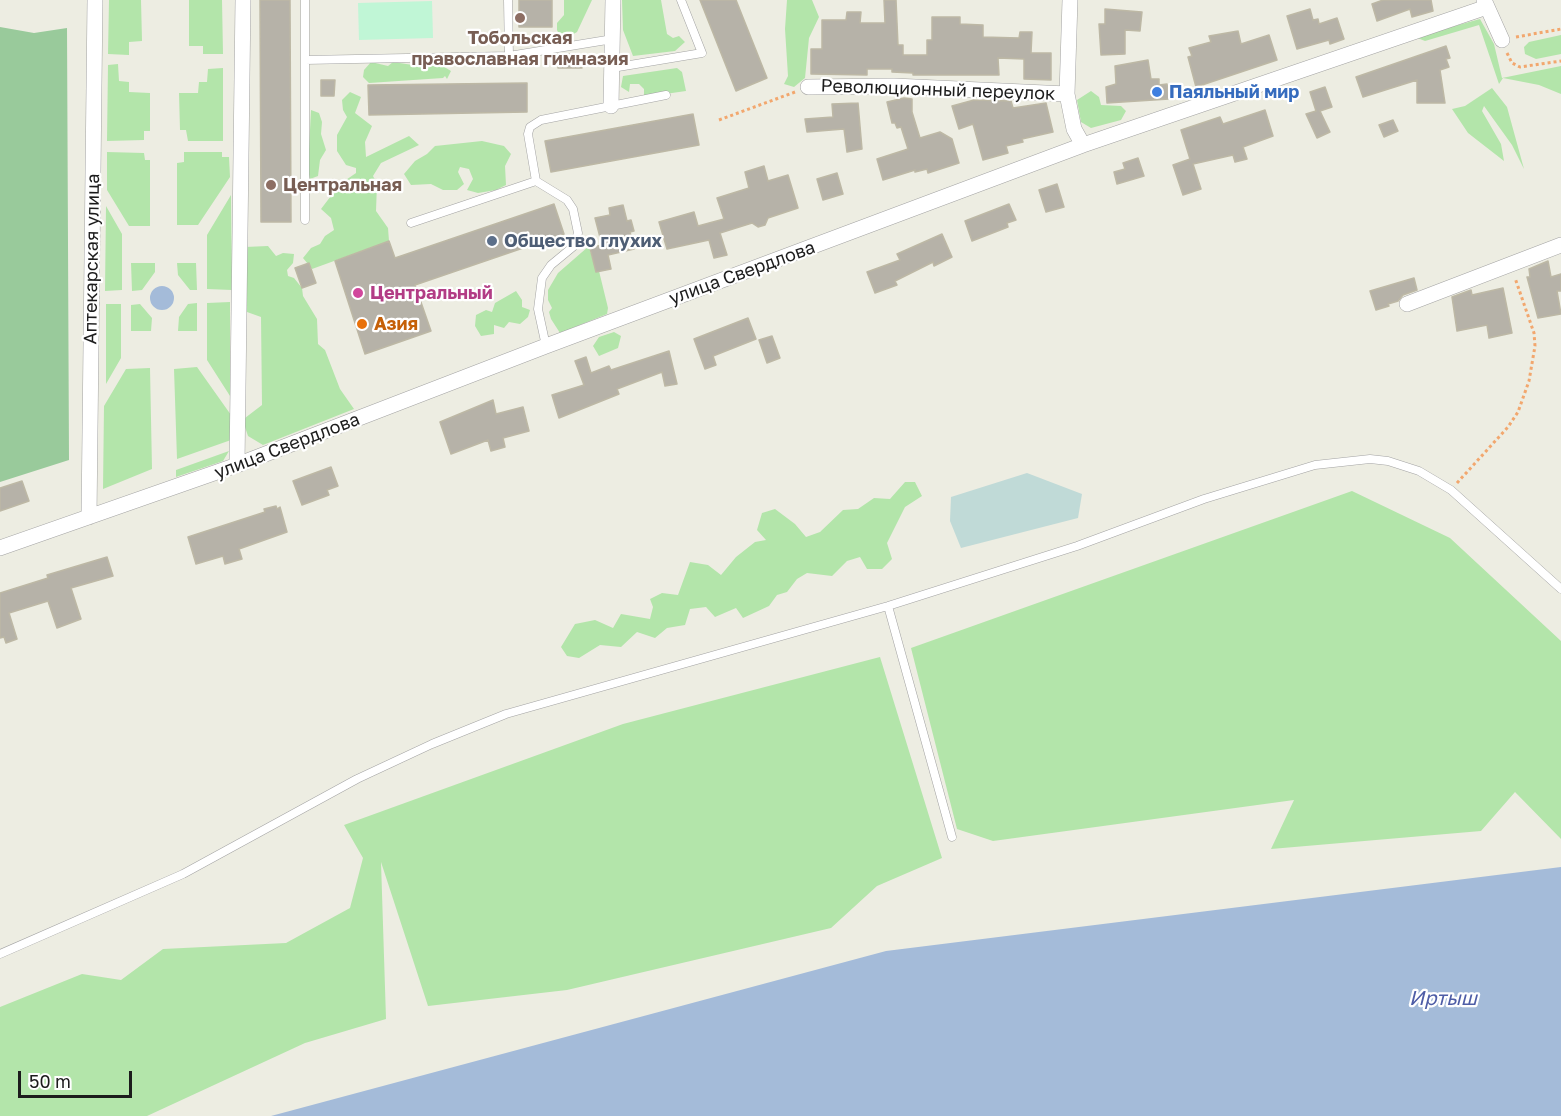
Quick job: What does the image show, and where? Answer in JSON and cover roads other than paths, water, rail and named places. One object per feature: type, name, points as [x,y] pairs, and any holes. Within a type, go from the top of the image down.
[{"type":"street","name":"Аптекарская улица","points":[[89,517],[95,0]]},
{"type":"street","points":[[237,465],[243,0]]},
{"type":"street","points":[[611,106],[613,0]]},
{"type":"street","points":[[1070,0],[1067,94],[1074,129],[1083,145]]},
{"type":"street","name":"улица Свердлова","points":[[0,548],[237,465],[546,346],[1083,145],[1486,3]]},
{"type":"street","points":[[1486,3],[1502,40]]},
{"type":"street","name":"Революционный переулок","points":[[808,87],[894,86],[1067,94]]},
{"type":"street","points":[[1407,304],[1561,245]]},
{"type":"lane","points":[[305,0],[305,220]]},
{"type":"lane","points":[[508,0],[509,56]]},
{"type":"lane","points":[[612,68],[702,53],[681,0]]},
{"type":"lane","points":[[305,60],[509,56],[613,39]]},
{"type":"lane","points":[[546,346],[538,309],[542,278],[551,265],[574,246],[578,233],[573,209],[567,200],[536,181],[528,134],[530,127],[541,120],[666,95]]},
{"type":"lane","points":[[411,223],[536,181]]},
{"type":"lane","points":[[0,954],[183,874],[357,779],[432,744],[506,714],[700,657],[888,606],[1077,546],[1204,499],[1316,465],[1352,459],[1388,461],[1419,471],[1450,490],[1561,590]]},
{"type":"lane","points":[[888,606],[952,837]]},
{"type":"water","points":[[162,286],[167,287],[173,293],[173,303],[167,309],[162,310],[157,309],[151,303],[150,298],[151,293],[157,287]]},
{"type":"water","name":"Иртыш","points":[[1561,867],[1561,1116],[271,1116],[886,951]]},
{"type":"place","name":"Тобольская православная гимназия","points":[[520,18]]},
{"type":"place","name":"Паяльный мир","points":[[1157,92]]},
{"type":"place","name":"Центральная","points":[[271,185]]},
{"type":"place","name":"Общество глухих","points":[[492,241]]},
{"type":"place","name":"Центральный","points":[[358,293]]},
{"type":"place","name":"Азия","points":[[362,324]]}]
